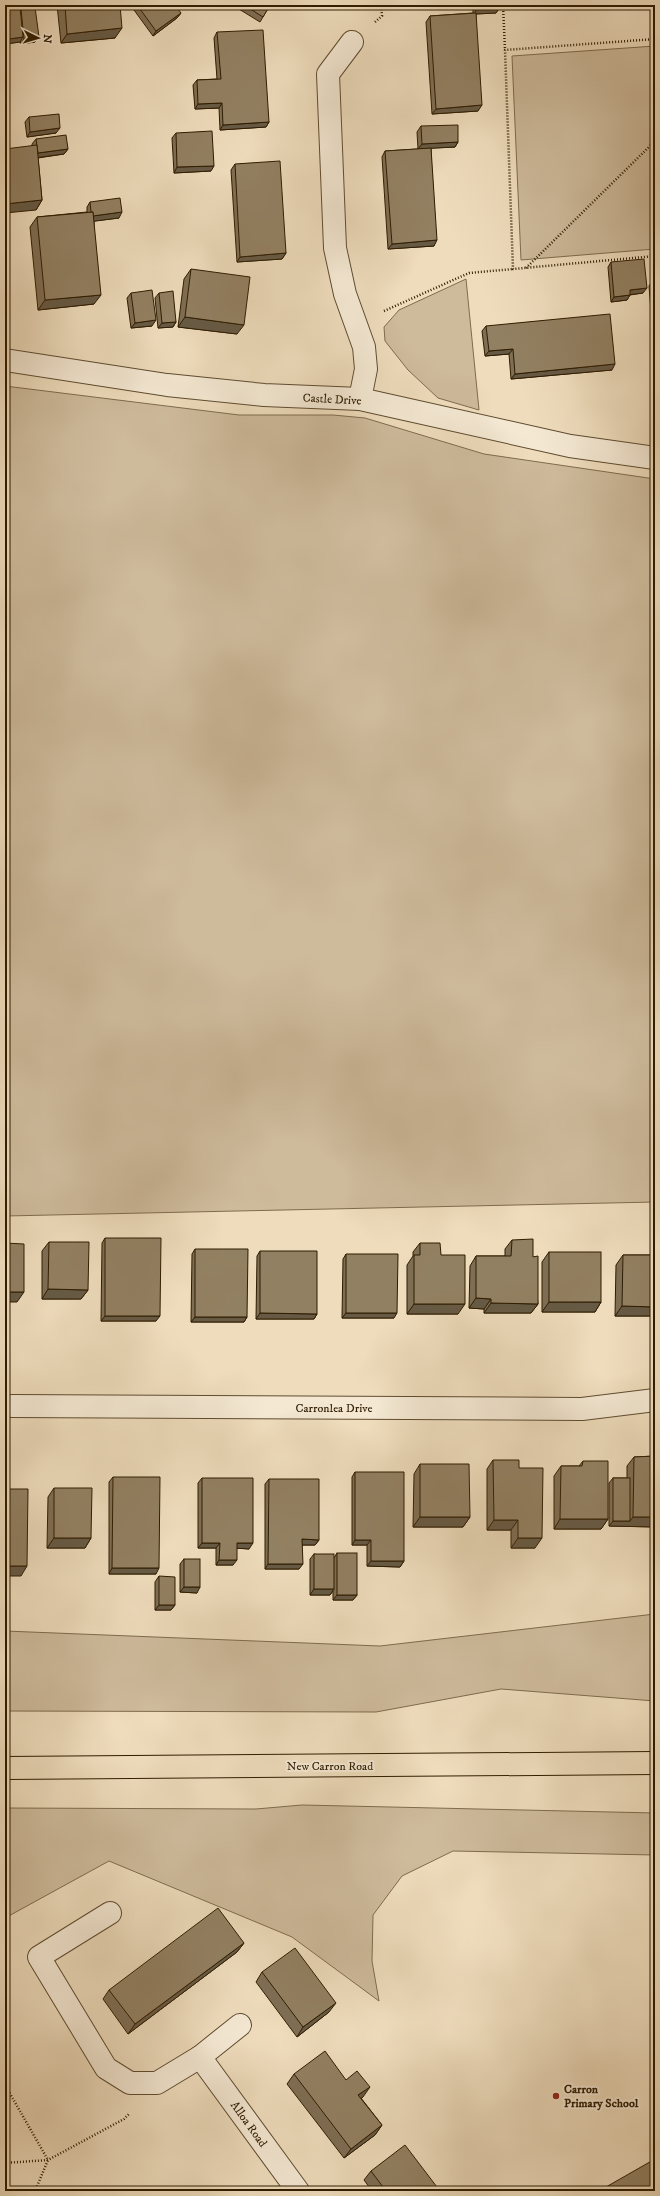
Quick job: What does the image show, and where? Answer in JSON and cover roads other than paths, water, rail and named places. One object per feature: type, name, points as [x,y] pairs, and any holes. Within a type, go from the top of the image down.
[{"type":"main road","name":"New Carron Road","points":[[5,1768],[655,1762]]},
{"type":"street","points":[[352,42],[328,74],[335,248],[345,294],[364,347],[365,362],[360,399]]},
{"type":"street","name":"Castle Drive","points":[[5,360],[167,385],[264,395],[360,399],[570,446],[655,458]]},
{"type":"street","name":"Carronlea Drive","points":[[12,1406],[582,1409],[655,1400]]},
{"type":"street","points":[[110,1913],[39,1957],[106,2068],[130,2083],[157,2083],[200,2056],[240,2025]]},
{"type":"street","name":"Alloa Road","points":[[200,2056],[298,2191]]},
{"type":"place","name":"Carron Primary School","points":[[556,2096]]}]
